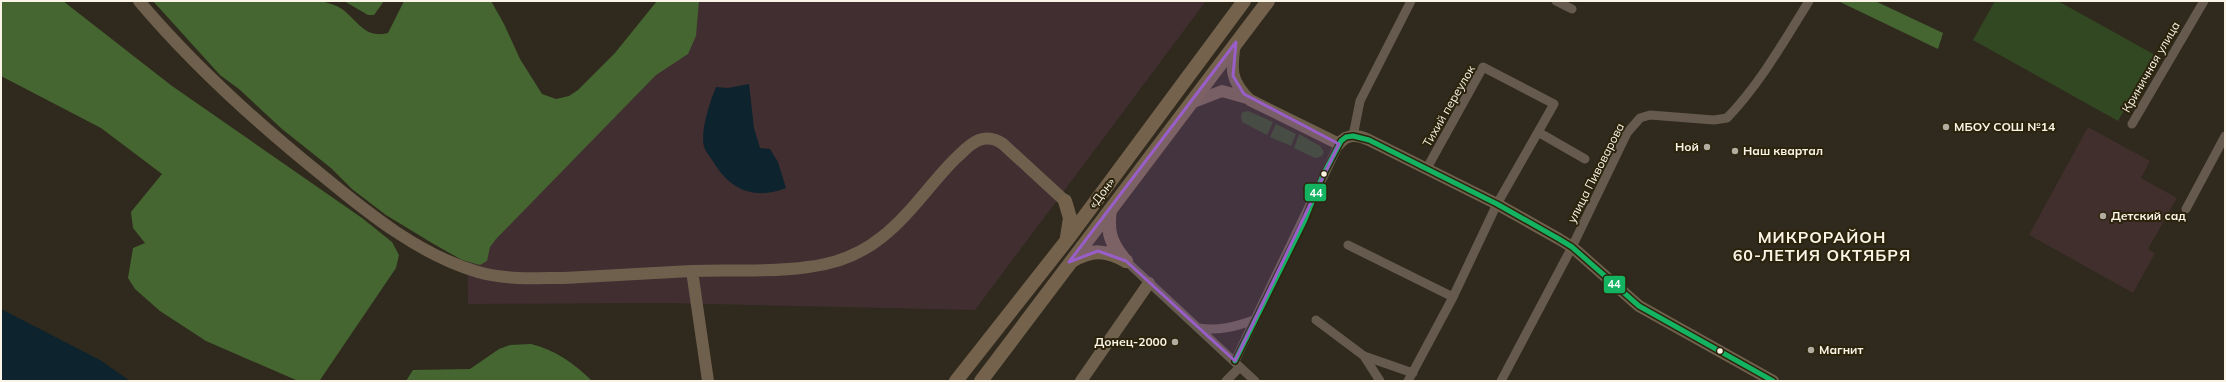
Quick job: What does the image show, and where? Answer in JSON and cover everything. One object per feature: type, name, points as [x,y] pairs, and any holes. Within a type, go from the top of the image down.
[{"type":"highway","name":"«Дон»","points":[[956,381],[1067,240],[1244,1]]},
{"type":"highway","name":"«Дон»","points":[[981,381],[1268,1]]},
{"type":"highway","points":[[1067,240],[1070,218],[1065,201],[1082,205],[1098,198]]},
{"type":"highway","points":[[1110,210],[1108,223],[1111,240],[1126,261]]},
{"type":"highway","points":[[1070,262],[1082,254],[1098,251],[1113,254],[1126,261]]},
{"type":"main road","points":[[139,1],[170,38],[198,66],[284,145],[362,208],[438,257],[478,272],[511,279],[692,271],[764,271],[828,264],[858,253],[885,235],[944,169],[961,153],[979,140],[997,140],[1003,144],[1065,201]]},
{"type":"main road","points":[[1236,42],[1233,76],[1237,85],[1250,100]]},
{"type":"main road","points":[[1190,103],[1222,91],[1233,93],[1346,139],[1369,140],[1497,204],[1572,247],[1639,306],[1773,381]]},
{"type":"main road","points":[[692,271],[708,381]]},
{"type":"main road","points":[[1081,381],[1149,283]]},
{"type":"street","points":[[1226,381],[1238,364],[1254,320],[1304,222],[1323,175],[1346,139],[1360,101],[1411,1]]},
{"type":"street","points":[[1556,1],[1572,9]]},
{"type":"street","name":"улица Пивоварова","points":[[1501,381],[1572,247],[1625,137],[1640,118],[1650,115],[1714,120],[1727,118],[1774,56],[1809,1]]},
{"type":"street","name":"Криничная улица","points":[[2132,124],[2204,1]]},
{"type":"street","name":"Тихий переулок","points":[[1316,320],[1364,356],[1411,377],[1453,297],[1497,204],[1554,104],[1483,67],[1427,168]]},
{"type":"street","points":[[1538,132],[1585,159]]},
{"type":"street","points":[[2186,209],[2225,136]]},
{"type":"street","points":[[1348,245],[1453,297]]},
{"type":"street","points":[[1126,261],[1255,381]]},
{"type":"street","points":[[1198,328],[1214,330],[1225,329],[1254,320]]},
{"type":"street","name":"Тихий переулок","points":[[1364,356],[1380,381]]},
{"type":"highlighted area","points":[[1236,42],[1233,76],[1244,94],[1339,144],[1235,361],[1126,261],[1098,251],[1069,262]]},
{"type":"shaded area","points":[[668,1],[1206,1],[975,310],[666,303],[468,304],[467,234]]},
{"type":"shaded area","name":"Детский сад","points":[[2088,127],[2150,161],[2141,178],[2177,198],[2148,249],[2155,253],[2133,293],[2029,235]]},
{"type":"green space","points":[[1,1],[63,1],[172,86],[362,218],[392,242],[399,255],[396,268],[320,380],[296,380],[206,341],[160,311],[135,289],[128,278],[133,248],[145,243],[133,228],[131,212],[162,174],[101,128],[1,76]]},
{"type":"green space","points":[[153,1],[321,1],[335,5],[342,9],[362,28],[373,33],[380,34],[388,33],[404,1],[491,1],[504,24],[520,59],[542,94],[556,99],[569,96],[578,90],[615,53],[657,1],[699,1],[696,36],[688,54],[656,75],[496,239],[490,247],[487,261],[480,265],[462,260],[432,243],[386,215],[352,189],[331,168],[282,129],[239,89],[220,75]]},
{"type":"green space","points":[[344,1],[384,1],[374,15],[368,15]]},
{"type":"green space","points":[[1838,1],[1875,1],[1943,33],[1938,49]]},
{"type":"green space","points":[[1995,1],[2058,1],[2155,55],[2118,121],[1973,40]]},
{"type":"green space","points":[[1248,111],[1273,122],[1267,135],[1242,122],[1241,115],[1243,112]]},
{"type":"green space","points":[[1276,124],[1296,134],[1291,146],[1270,137]]},
{"type":"green space","points":[[1299,134],[1320,146],[1324,152],[1322,156],[1315,158],[1294,148]]},
{"type":"green space","points":[[531,344],[564,358],[592,381],[406,381],[413,370],[470,369],[499,349],[510,345]]},
{"type":"water","points":[[749,84],[754,128],[760,148],[770,149],[778,162],[786,188],[775,192],[755,193],[736,186],[721,173],[704,147],[704,125],[716,87],[728,88]]},
{"type":"water","points":[[1,309],[100,360],[130,381],[1,381]]},
{"type":"transit line","name":"44","points":[[1235,361],[1304,222],[1323,175],[1341,141],[1346,137],[1353,136],[1369,140],[1497,204],[1559,239],[1572,247],[1639,306],[1773,381]]},
{"type":"place","name":"МБОУ СОШ №14","points":[[1946,127]]},
{"type":"place","name":"Ной","points":[[1707,147]]},
{"type":"place","name":"Наш квартал","points":[[1735,151]]},
{"type":"place","name":"Детский сад","points":[[2103,216]]},
{"type":"place","name":"Донец-2000","points":[[1175,342]]},
{"type":"place","name":"Магнит","points":[[1811,350]]},
{"type":"district","name":"МИКРОРАЙОН 60-ЛЕТИЯ ОКТЯБРЯ","points":[[1822,246]]}]
